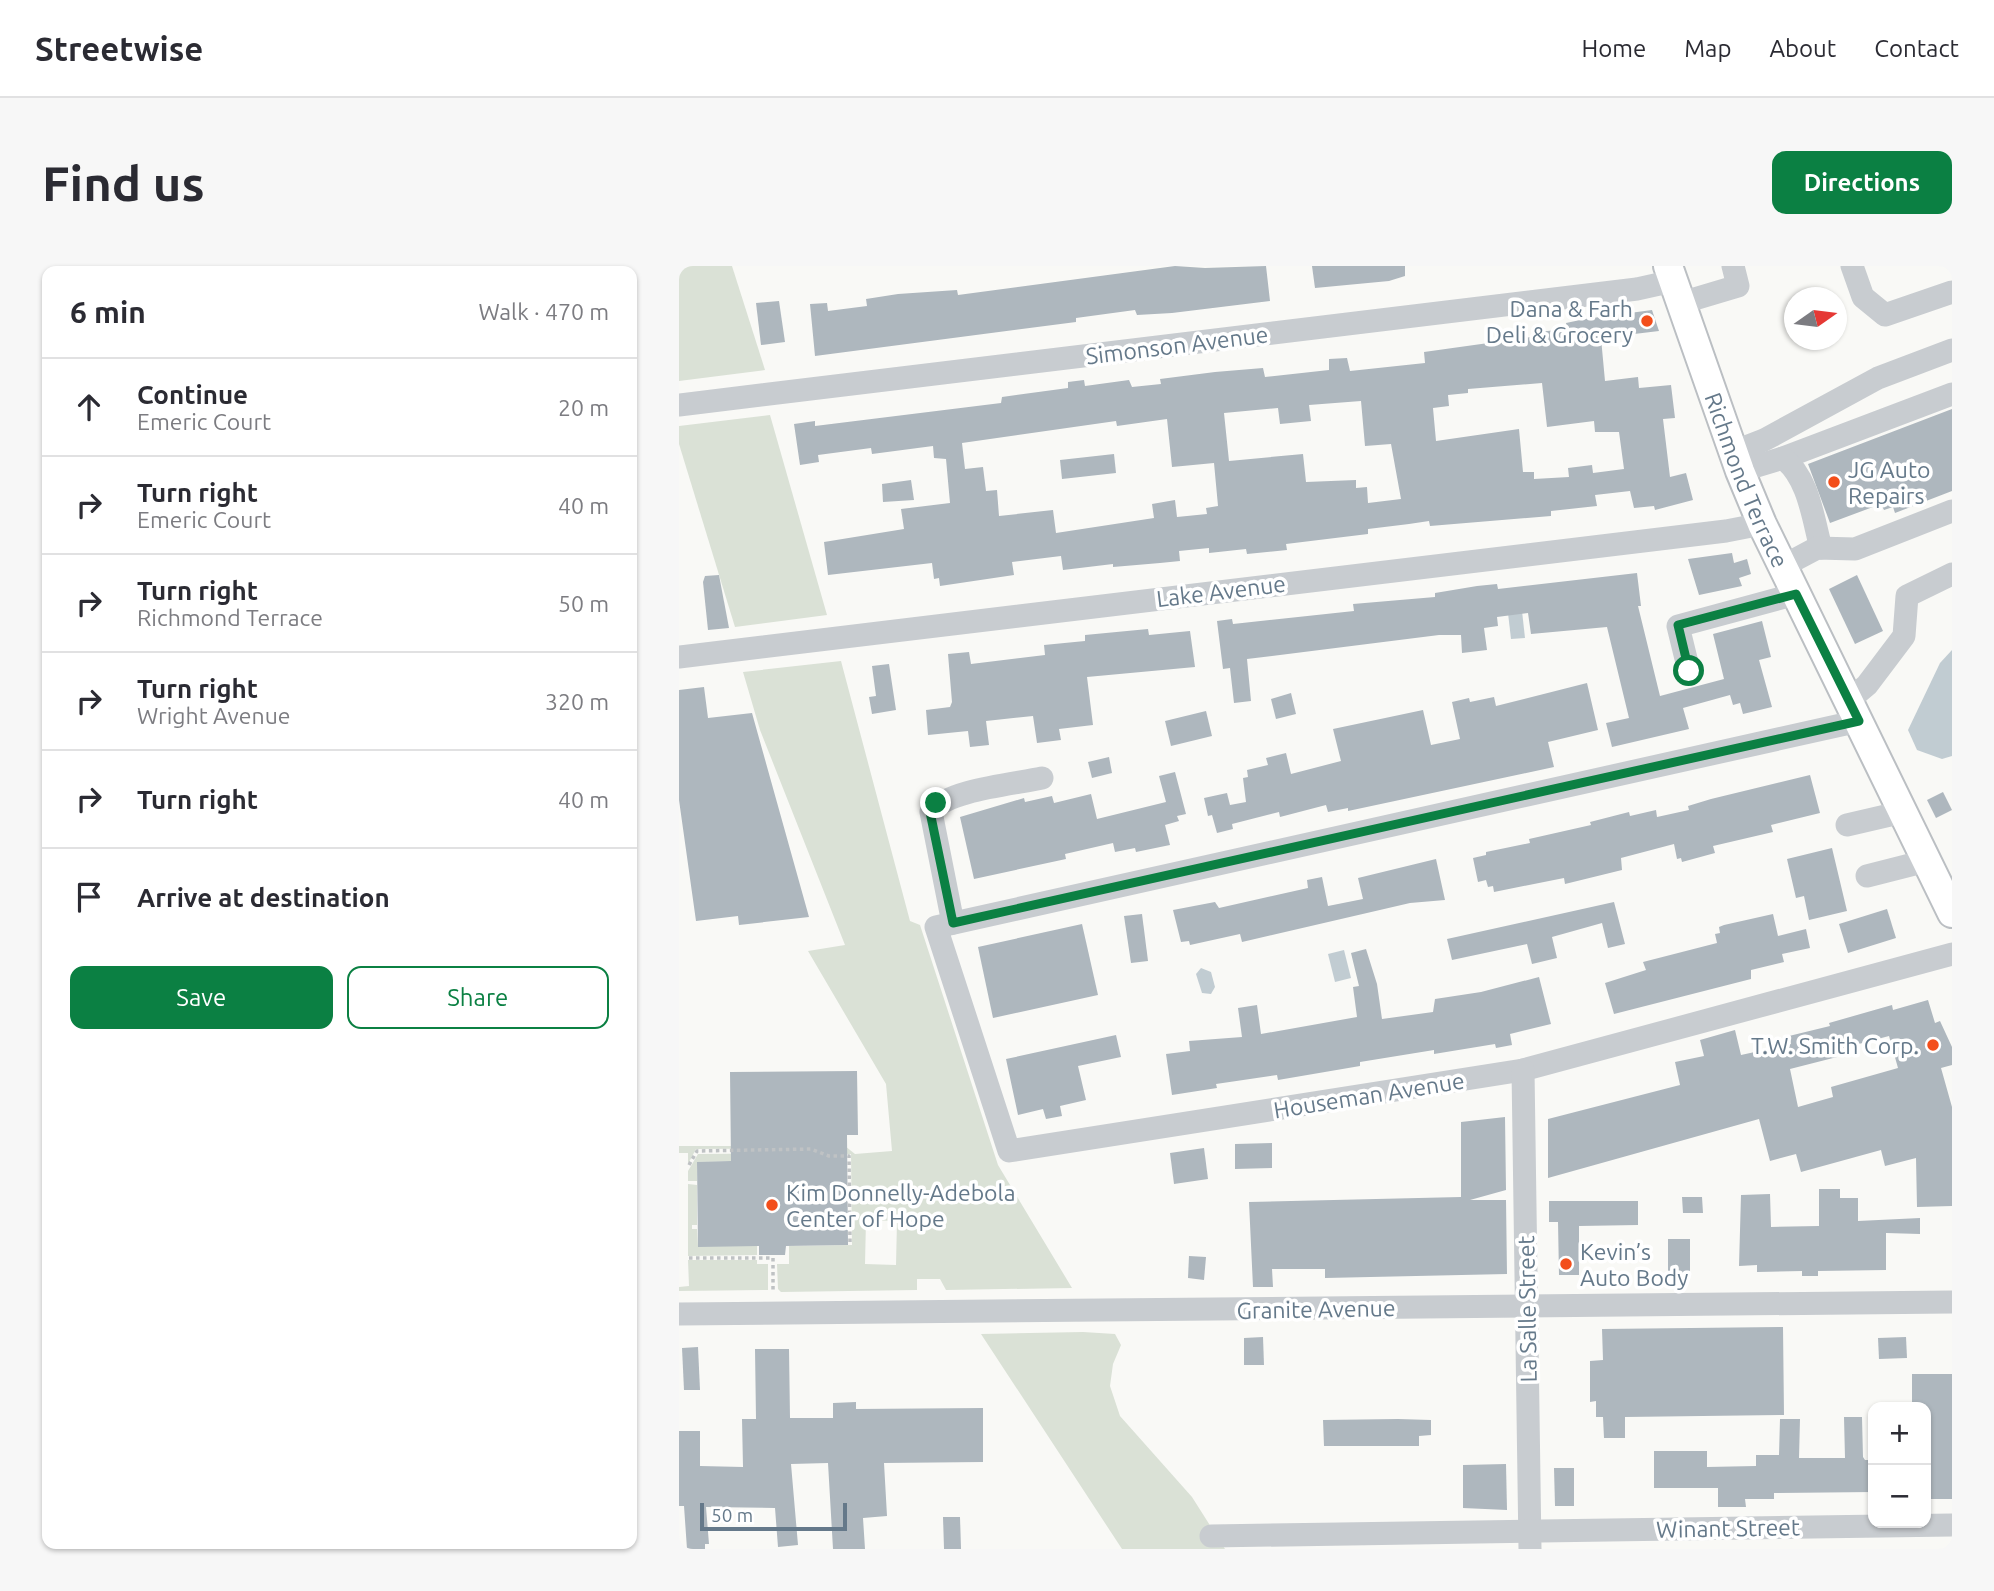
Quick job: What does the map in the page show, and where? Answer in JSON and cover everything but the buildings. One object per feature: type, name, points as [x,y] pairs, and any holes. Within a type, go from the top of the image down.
[{"type":"main road","name":"Richmond Terrace","points":[[1674,284],[1737,462],[1762,524],[1952,913]]},
{"type":"street","name":"Simonson Avenue","points":[[679,405],[1674,284],[1738,286],[1733,266]]},
{"type":"street","points":[[1852,266],[1863,297],[1885,315],[1952,292]]},
{"type":"street","points":[[1737,462],[1763,440],[1878,378],[1952,350]]},
{"type":"street","points":[[1737,462],[1783,458],[1952,394]]},
{"type":"street","points":[[1783,458],[1793,465],[1806,492],[1821,548]]},
{"type":"street","points":[[1783,566],[1821,548],[1855,549],[1952,511]]},
{"type":"street","name":"Lake Avenue","points":[[679,657],[1726,531],[1762,524]]},
{"type":"street","points":[[1042,778],[951,797],[936,803],[930,812],[944,925],[1854,711],[1860,693],[1904,636],[1906,596],[1952,574]]},
{"type":"street","points":[[1689,671],[1678,625],[1796,594]]},
{"type":"street","points":[[1847,825],[1903,812]]},
{"type":"street","points":[[1867,876],[1926,861]]},
{"type":"street","name":"Houseman Avenue","points":[[944,925],[1009,1151],[1523,1070],[1952,954]]},
{"type":"street","name":"La Salle Street","points":[[1523,1070],[1530,1540]]},
{"type":"street","name":"Granite Avenue","points":[[679,1314],[1952,1301]]},
{"type":"street","name":"Winant Street","points":[[1211,1536],[1530,1540],[1952,1525]]},
{"type":"path","points":[[689,1165],[697,1151],[811,1149],[829,1156],[849,1156],[850,1243]]},
{"type":"path","points":[[689,1258],[773,1258],[773,1293]]},
{"type":"shaded area","points":[[679,266],[732,266],[765,370],[679,381]]},
{"type":"shaded area","points":[[770,415],[827,615],[735,627],[679,444],[679,426]]},
{"type":"shaded area","points":[[1522,611],[1525,638],[1511,639],[1508,613]]},
{"type":"shaded area","points":[[1952,650],[1952,756],[1942,759],[1917,750],[1908,730],[1940,663]]},
{"type":"shaded area","points":[[841,661],[910,921],[920,925],[998,1165],[1072,1288],[946,1290],[940,1279],[917,1279],[917,1290],[781,1292],[778,1289],[777,1264],[789,1264],[789,1246],[852,1245],[851,1154],[829,1154],[812,1148],[696,1149],[688,1164],[688,1153],[679,1153],[679,1146],[845,1146],[855,1154],[892,1151],[886,1084],[808,951],[845,945],[760,730],[743,672]],"holes":[[[866,1220],[897,1221],[896,1265],[865,1264]]]},
{"type":"shaded area","points":[[1344,950],[1351,978],[1335,982],[1328,954]]},
{"type":"shaded area","points":[[1201,968],[1211,972],[1215,987],[1211,994],[1202,993],[1196,974]]},
{"type":"shaded area","points":[[811,1153],[847,1160],[697,1162],[697,1181],[688,1181],[688,1171],[698,1154]]},
{"type":"shaded area","points":[[688,1184],[697,1185],[697,1225],[692,1225],[692,1229],[697,1229],[698,1246],[757,1246],[757,1255],[688,1256]]},
{"type":"shaded area","points":[[688,1260],[757,1260],[757,1264],[768,1264],[768,1290],[679,1291],[679,1287],[689,1286]]},
{"type":"shaded area","points":[[981,1334],[1115,1334],[1121,1345],[1113,1364],[1110,1386],[1120,1416],[1192,1497],[1225,1549],[1122,1549]]},
{"type":"place","name":"Dana & Farh Deli & Grocery","points":[[1647,321]]},
{"type":"place","name":"JG Auto Repairs","points":[[1834,482]]},
{"type":"place","name":"T.W. Smith Corp.","points":[[1933,1045]]},
{"type":"place","name":"Kim Donnelly-Adebola Center of Hope","points":[[772,1205]]},
{"type":"place","name":"Kevin’s Auto Body","points":[[1566,1264]]},
{"type":"route","points":[[936,803],[930,812],[953,923],[1859,721],[1796,594],[1678,625],[1689,671]]}]
